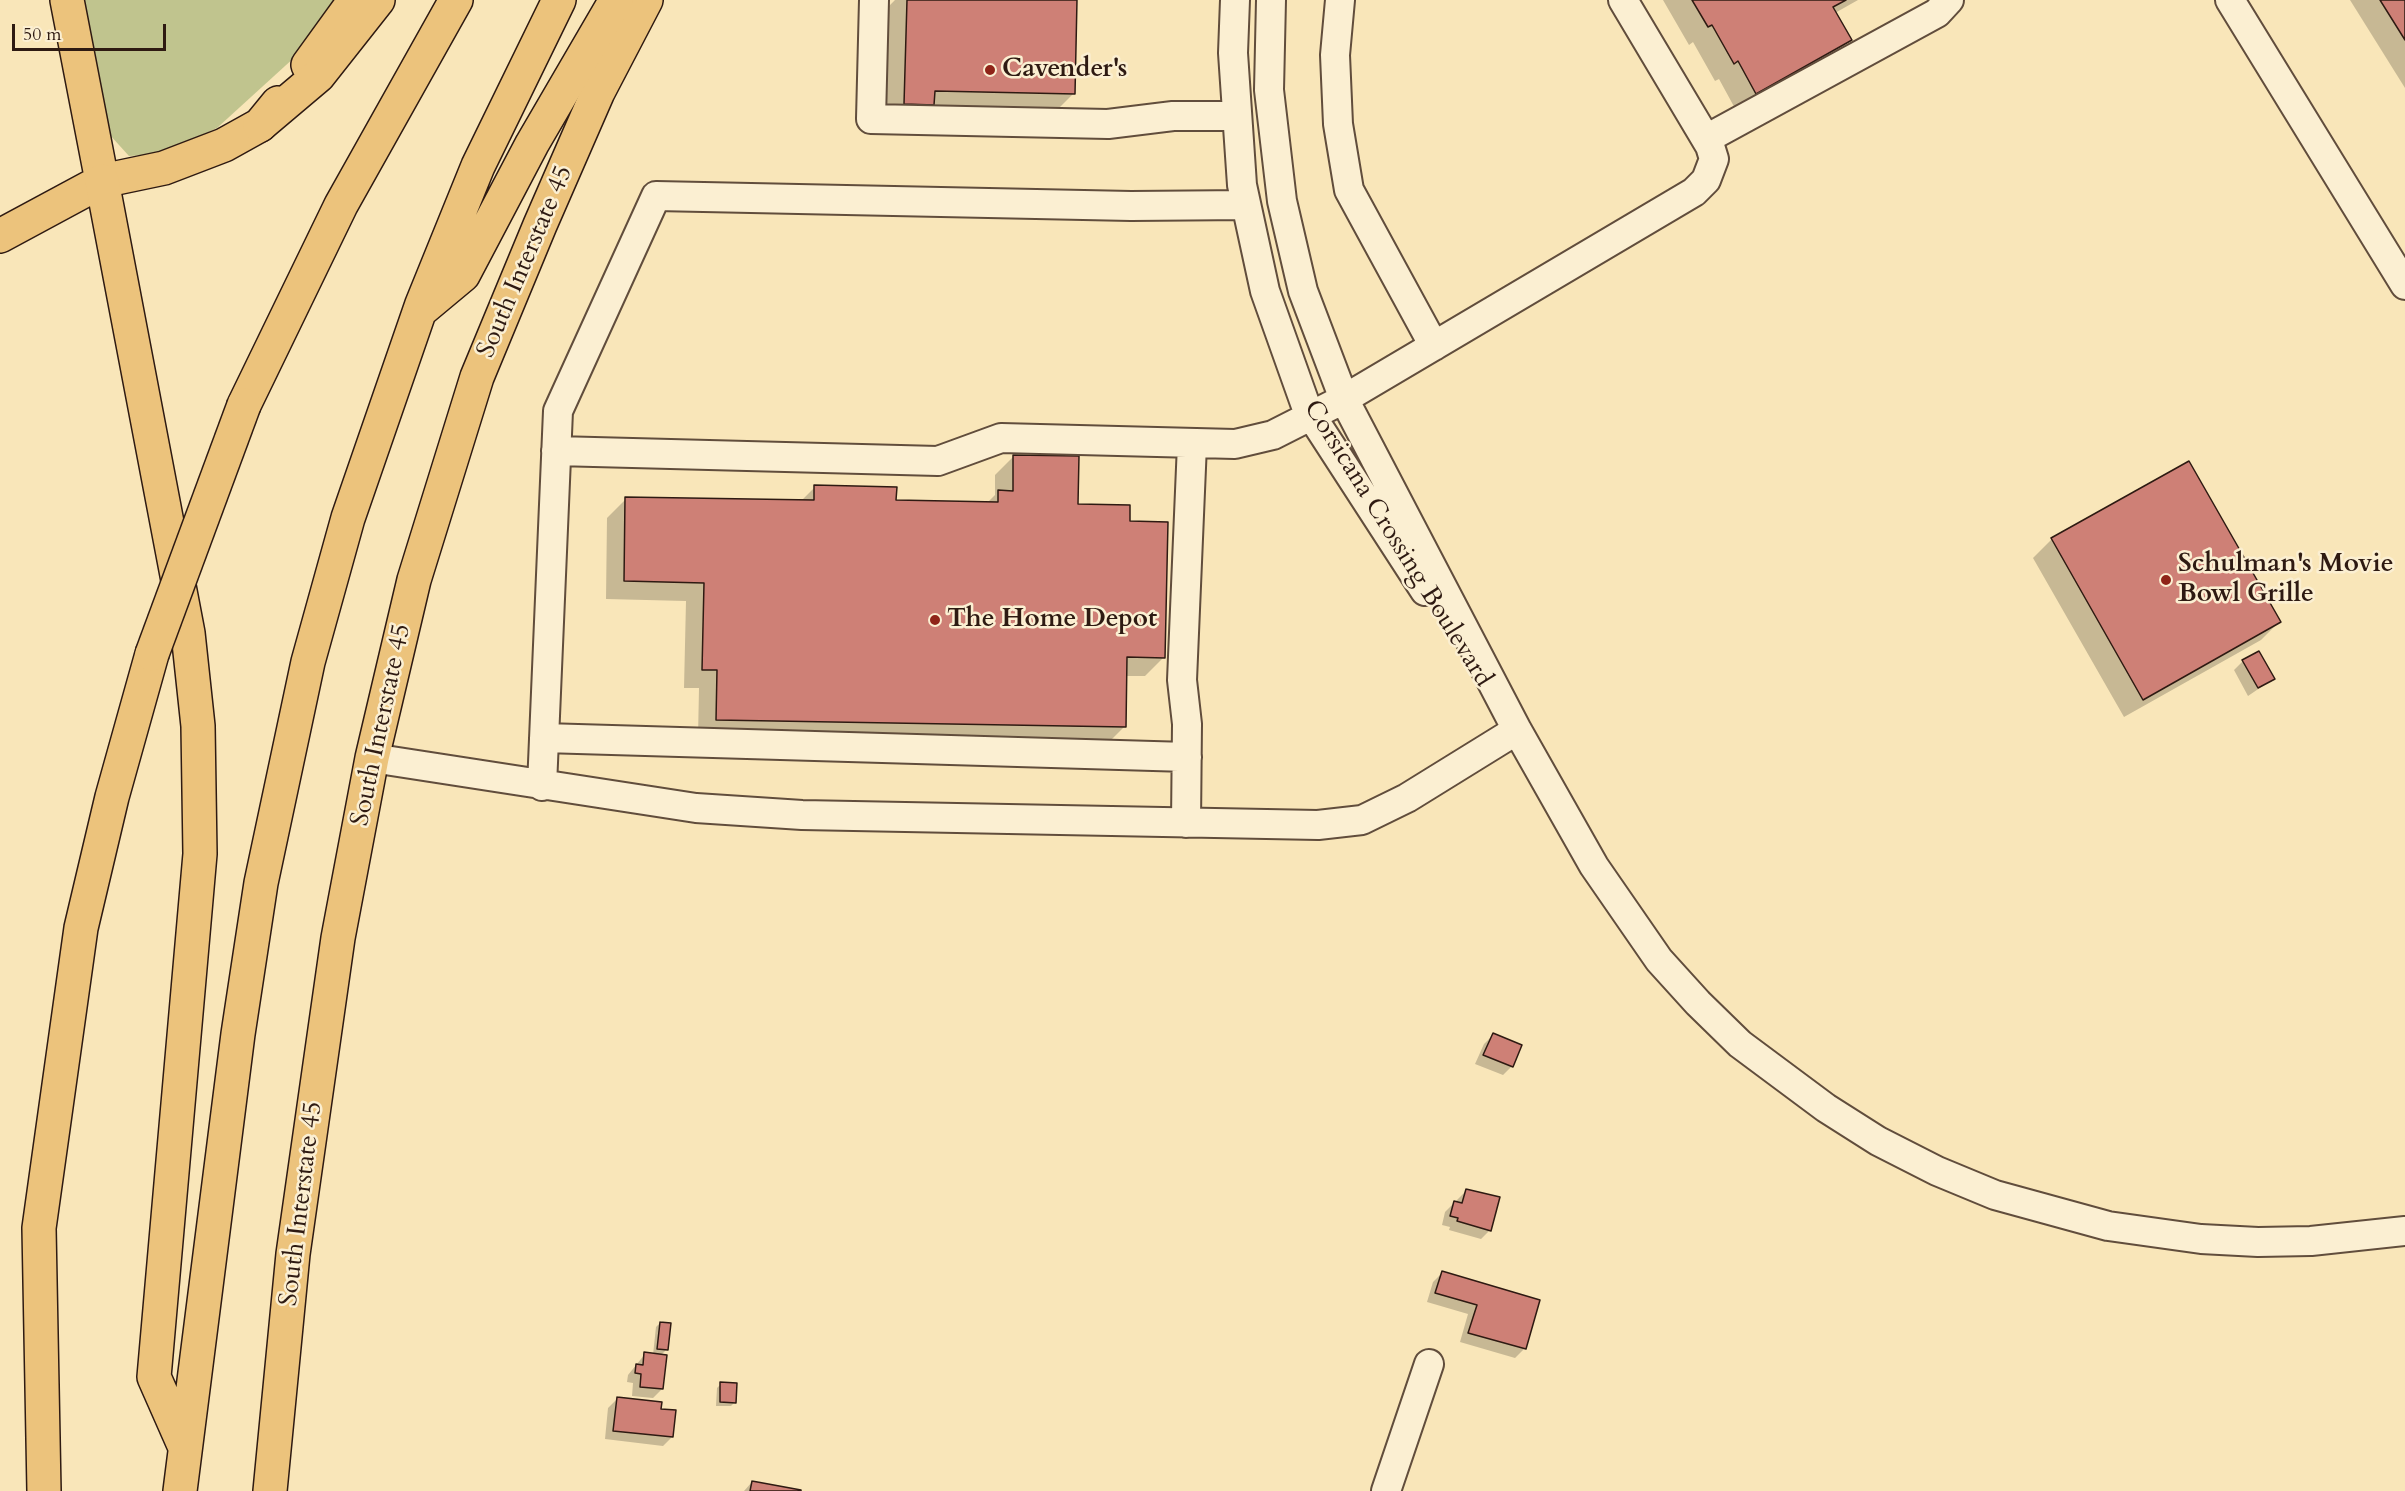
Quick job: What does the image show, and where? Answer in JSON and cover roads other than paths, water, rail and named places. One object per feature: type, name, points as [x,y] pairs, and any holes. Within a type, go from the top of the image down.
[{"type":"main road","points":[[67,0],[188,633],[198,726],[202,819],[200,866],[154,1377],[184,1447]]},
{"type":"main road","points":[[260,124],[355,0]]},
{"type":"main road","points":[[0,236],[102,181],[195,159],[260,124],[318,76],[378,0]]},
{"type":"main road","points":[[44,1491],[39,1228],[81,928],[112,797],[152,654],[244,405],[341,205],[456,0]]},
{"type":"main road","points":[[180,1491],[238,1034],[261,883],[275,808],[308,662],[348,518],[420,311],[478,166],[559,0]]},
{"type":"main road","points":[[420,311],[463,275],[532,144],[616,0]]},
{"type":"main road","name":"South Interstate 45","points":[[270,1491],[295,1243],[339,938],[372,758],[414,580],[477,377],[594,102],[646,0]]},
{"type":"main road","points":[[0,249],[60,205]]},
{"type":"street","points":[[874,0],[871,119],[1108,123],[1173,116],[1236,116]]},
{"type":"street","name":"Corsicana Crossing Boulevard","points":[[1235,0],[1233,53],[1236,116],[1246,205],[1265,291],[1312,417],[1516,730]]},
{"type":"street","name":"Corsicana Crossing Boulevard","points":[[1271,0],[1269,90],[1282,201],[1303,291],[1344,399],[1516,730],[1594,866],[1659,960],[1740,1044],[1780,1076],[1878,1141],[1937,1171],[1995,1196],[2051,1213],[2141,1232],[2258,1242],[2372,1237],[2405,1231]]},
{"type":"street","points":[[1340,0],[1335,55],[1337,112],[1349,190],[1434,346]]},
{"type":"street","points":[[556,451],[938,461],[1001,438],[1235,444],[1273,435],[1344,399],[1694,192],[1711,170],[1713,159],[1706,139],[1623,0]]},
{"type":"street","points":[[1706,139],[1937,13],[1949,0]]},
{"type":"street","points":[[2230,0],[2405,285]]},
{"type":"street","points":[[542,786],[558,411],[656,196],[1120,206],[1246,205]]},
{"type":"street","points":[[1186,823],[1187,724],[1182,680],[1192,444]]},
{"type":"street","points":[[372,758],[696,808],[802,815],[1317,825],[1362,819],[1407,798],[1516,730]]},
{"type":"street","points":[[544,738],[1187,758]]},
{"type":"street","points":[[1386,1491],[1429,1364]]},
{"type":"place","name":"Cavender's","points":[[990,70]]},
{"type":"place","name":"Schulman's Movie Bowl Grille","points":[[2166,580]]},
{"type":"place","name":"The Home Depot","points":[[935,620]]}]
